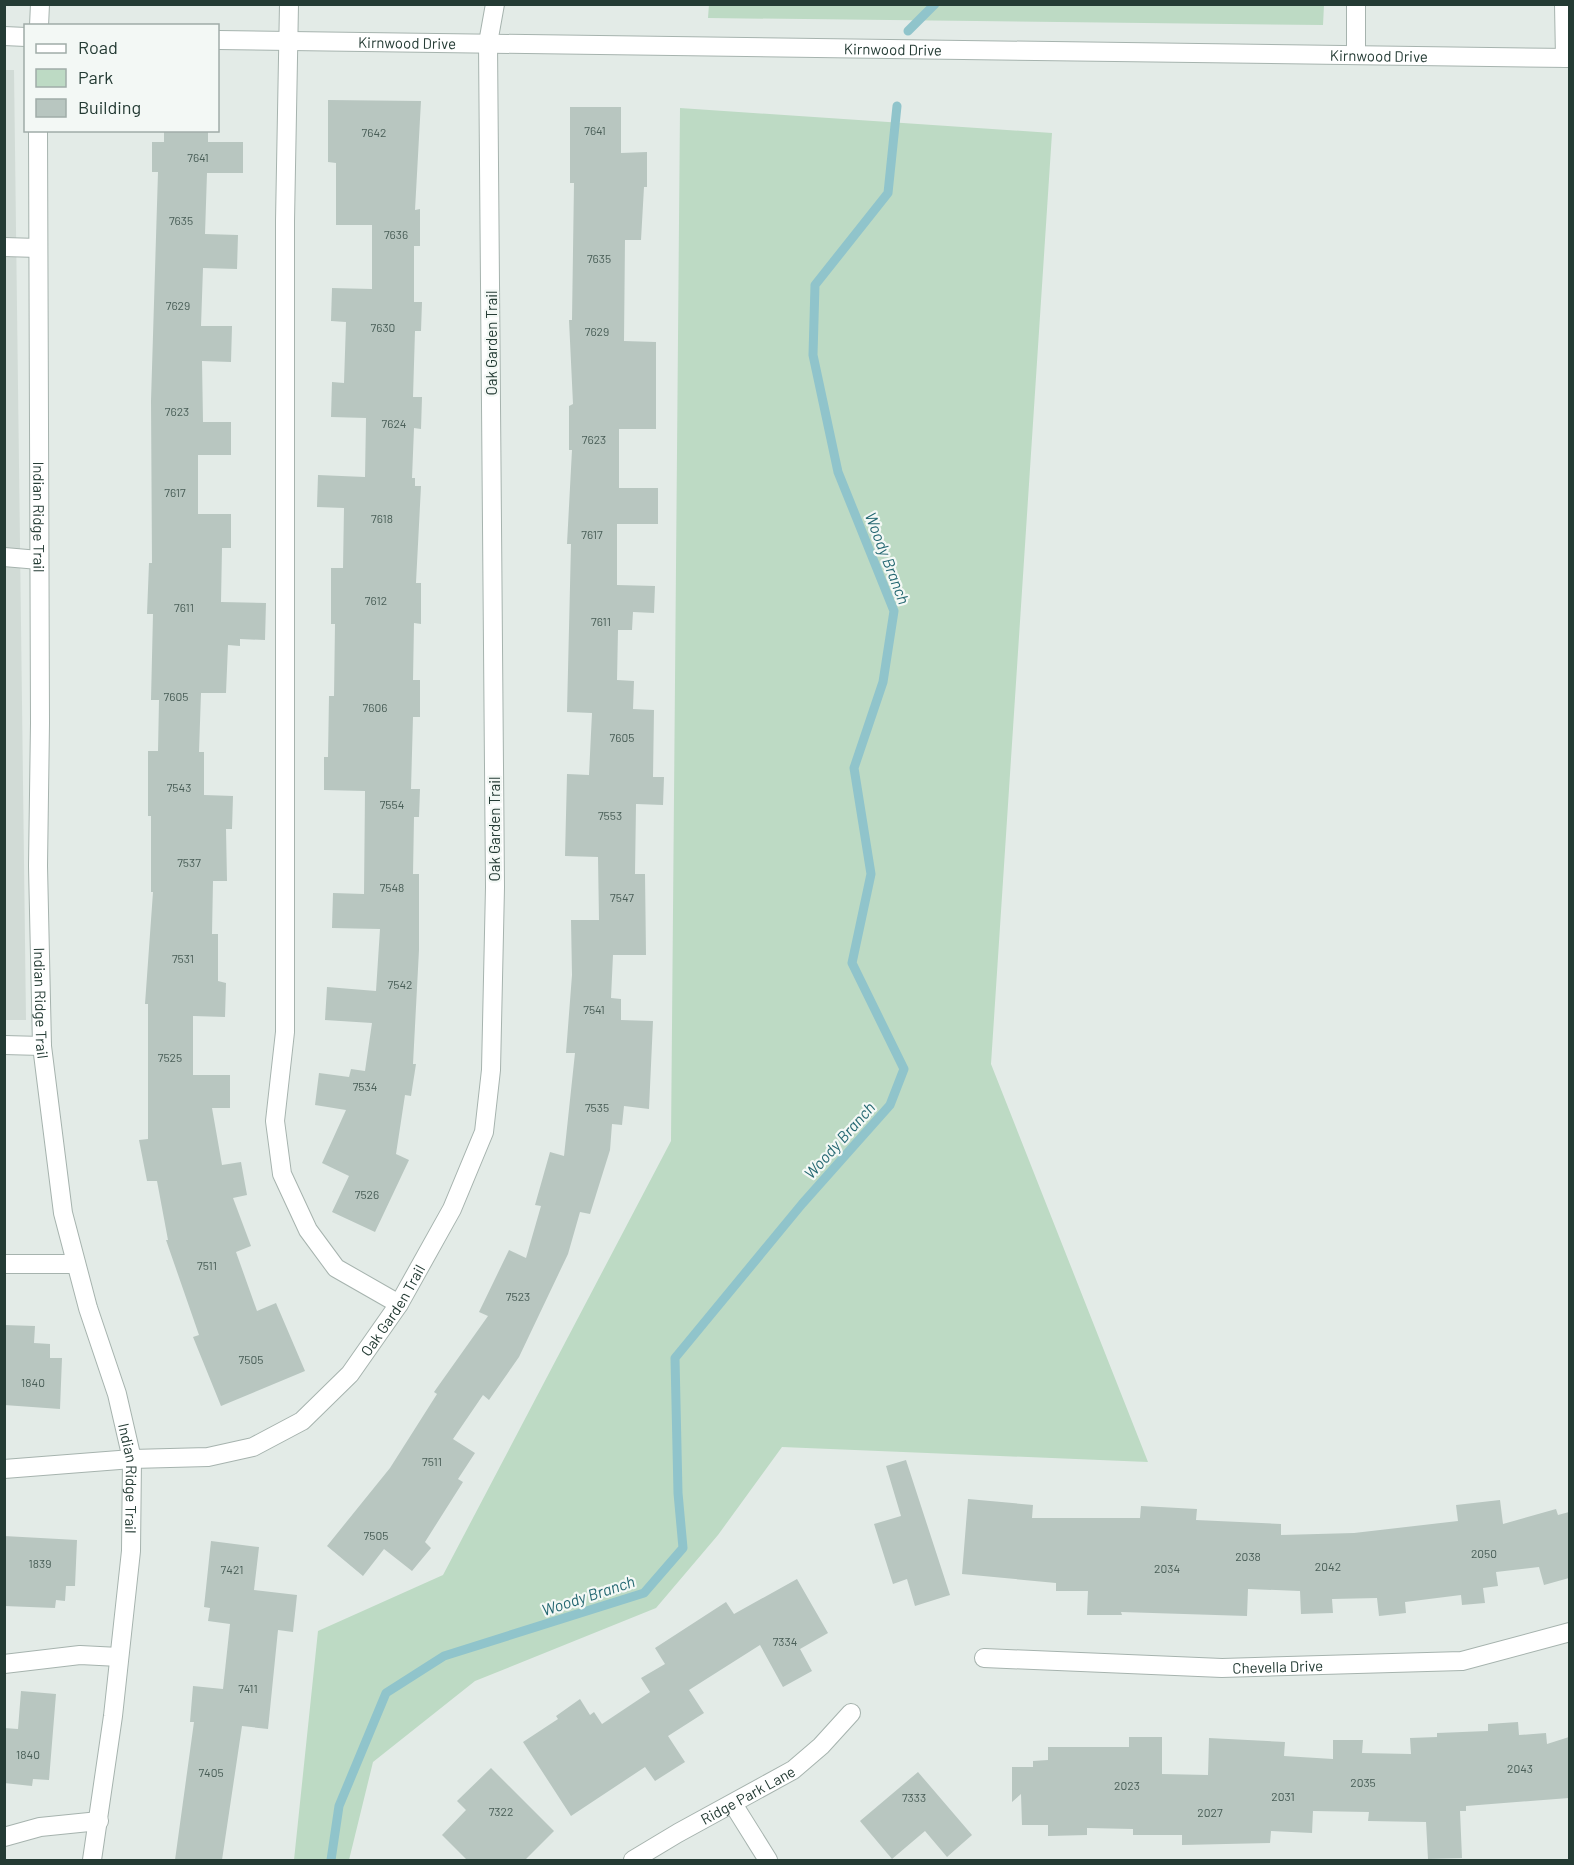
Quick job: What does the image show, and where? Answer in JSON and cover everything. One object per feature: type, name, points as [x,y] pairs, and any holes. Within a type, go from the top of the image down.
[{"type":"street","points":[[39,24],[40,4]]},
{"type":"street","points":[[289,4],[285,221],[285,1032],[275,1120],[282,1174],[308,1230],[336,1268],[399,1304]]},
{"type":"street","name":"Oak Garden Trail","points":[[4,1469],[132,1459],[208,1456],[253,1447],[302,1421],[350,1374],[399,1304],[452,1209],[484,1132],[492,1070],[495,887],[489,43],[495,4]]},
{"type":"street","points":[[1356,4],[1356,55]]},
{"type":"street","points":[[1564,4],[1567,58]]},
{"type":"street","points":[[4,36],[24,37]]},
{"type":"street","name":"Kirnwood Drive","points":[[219,40],[1567,58]]},
{"type":"street","name":"Indian Ridge Trail","points":[[38,132],[38,866],[42,1046],[63,1213],[76,1264],[117,1394],[132,1459],[131,1551],[99,1821],[92,1860]]},
{"type":"street","points":[[4,247],[38,248]]},
{"type":"street","points":[[4,557],[39,560]]},
{"type":"street","points":[[4,1044],[42,1046]]},
{"type":"street","points":[[4,1264],[76,1264]]},
{"type":"street","name":"Chevella Drive","points":[[984,1658],[1222,1668],[1462,1661],[1569,1632]]},
{"type":"street","points":[[4,1664],[80,1655],[119,1657]]},
{"type":"street","name":"Ridge Park Lane","points":[[633,1860],[793,1770],[821,1746],[851,1713]]},
{"type":"street","points":[[733,1804],[768,1860]]},
{"type":"street","points":[[4,1837],[40,1827],[99,1821]]},
{"type":"shaded area","points":[[4,70],[14,70],[26,1020],[5,1020]]},
{"type":"green space","points":[[709,4],[1324,5],[1323,25],[708,18]]},
{"type":"green space","points":[[680,108],[1052,133],[991,1064],[1148,1462],[782,1447],[718,1535],[656,1608],[475,1681],[373,1762],[349,1860],[294,1860],[318,1631],[443,1575],[671,1141]]},
{"type":"building","points":[[328,100],[421,101],[415,210],[420,209],[420,246],[414,246],[414,302],[422,302],[421,331],[415,331],[413,397],[422,397],[421,429],[414,428],[412,478],[415,478],[415,486],[421,486],[416,583],[421,583],[421,624],[414,623],[413,680],[420,680],[420,717],[413,717],[411,789],[420,789],[419,817],[414,817],[413,874],[419,874],[419,950],[413,1064],[416,1064],[411,1096],[405,1095],[396,1154],[409,1160],[375,1232],[332,1212],[349,1176],[322,1163],[346,1110],[315,1105],[319,1073],[349,1077],[351,1069],[365,1071],[372,1023],[325,1020],[327,987],[376,991],[380,929],[332,928],[333,893],[364,894],[365,791],[324,790],[324,757],[328,757],[329,696],[334,696],[335,624],[331,624],[331,568],[343,568],[344,508],[317,507],[318,475],[365,477],[366,418],[331,417],[332,382],[344,383],[346,322],[331,321],[332,288],[372,289],[372,225],[336,225],[336,163],[328,162]]},
{"type":"building","points":[[570,107],[621,107],[621,153],[647,152],[647,187],[644,187],[641,240],[625,240],[624,341],[656,342],[656,429],[619,429],[619,488],[658,488],[658,524],[617,524],[617,585],[655,586],[654,613],[633,612],[632,630],[618,630],[617,680],[634,681],[633,709],[654,710],[653,777],[664,777],[663,805],[636,804],[635,874],[645,874],[646,955],[613,955],[611,998],[621,999],[621,1020],[653,1021],[649,1109],[624,1106],[622,1125],[612,1124],[610,1150],[590,1214],[580,1212],[568,1254],[519,1357],[489,1400],[483,1395],[453,1439],[475,1453],[458,1479],[463,1482],[425,1542],[431,1548],[412,1571],[384,1549],[363,1576],[327,1546],[390,1468],[437,1394],[434,1392],[488,1316],[479,1312],[509,1250],[526,1258],[541,1206],[535,1205],[550,1152],[564,1156],[575,1053],[566,1053],[572,975],[571,920],[599,920],[598,857],[565,856],[567,774],[589,775],[592,713],[567,712],[571,544],[567,544],[572,450],[569,450],[569,406],[573,404],[569,320],[572,320],[574,183],[570,183]]},
{"type":"building","points":[[164,132],[208,132],[208,142],[243,142],[243,173],[207,173],[205,234],[238,235],[237,269],[203,268],[201,326],[232,326],[231,362],[202,361],[203,422],[231,422],[231,455],[198,455],[198,514],[231,514],[231,548],[222,548],[221,602],[266,603],[265,640],[240,639],[240,646],[228,645],[226,693],[201,693],[199,752],[204,752],[204,795],[233,796],[232,829],[226,829],[227,881],[213,881],[212,934],[218,934],[218,981],[226,983],[225,1017],[193,1016],[193,1075],[230,1075],[230,1108],[212,1108],[222,1165],[241,1162],[247,1195],[233,1198],[251,1246],[236,1252],[257,1311],[276,1303],[305,1371],[221,1406],[193,1337],[199,1335],[166,1240],[168,1240],[157,1181],[147,1181],[139,1140],[148,1139],[148,1004],[145,1004],[153,892],[151,892],[151,816],[148,816],[148,751],[158,751],[159,700],[151,700],[153,614],[147,614],[149,563],[152,563],[151,401],[158,172],[152,172],[152,142],[164,142]]},
{"type":"building","points":[[4,1325],[35,1326],[34,1343],[50,1344],[50,1358],[62,1358],[60,1409],[4,1405]]},
{"type":"building","points":[[906,1460],[950,1595],[915,1606],[907,1579],[893,1584],[874,1524],[901,1516],[886,1466]]},
{"type":"building","points":[[968,1499],[1033,1505],[1032,1518],[1140,1518],[1141,1506],[1197,1509],[1196,1520],[1281,1524],[1281,1535],[1354,1533],[1458,1521],[1456,1505],[1500,1500],[1503,1524],[1556,1509],[1558,1515],[1569,1512],[1569,1578],[1544,1585],[1539,1567],[1496,1572],[1498,1586],[1483,1588],[1485,1603],[1462,1605],[1461,1595],[1405,1602],[1406,1613],[1379,1616],[1377,1598],[1332,1599],[1333,1613],[1301,1614],[1300,1591],[1248,1589],[1247,1616],[1121,1612],[1122,1615],[1087,1615],[1088,1591],[1056,1591],[1056,1583],[962,1574]]},
{"type":"building","points":[[4,1536],[77,1540],[75,1586],[66,1586],[65,1601],[56,1600],[55,1608],[4,1606]]},
{"type":"building","points":[[211,1541],[259,1547],[254,1590],[297,1595],[293,1632],[278,1630],[268,1729],[242,1726],[222,1860],[175,1860],[194,1722],[190,1722],[193,1686],[223,1689],[230,1624],[208,1621],[210,1608],[204,1607]]},
{"type":"building","points":[[797,1579],[828,1633],[800,1649],[812,1671],[783,1687],[760,1645],[689,1690],[704,1713],[668,1736],[685,1762],[655,1781],[645,1767],[571,1816],[523,1742],[558,1719],[556,1716],[580,1699],[590,1715],[594,1712],[602,1724],[650,1692],[641,1678],[665,1664],[655,1648],[726,1602],[734,1614]]},
{"type":"building","points":[[21,1691],[56,1694],[49,1780],[33,1779],[32,1786],[4,1783],[4,1728],[18,1729]]},
{"type":"building","points":[[1518,1722],[1519,1735],[1546,1733],[1547,1744],[1569,1737],[1569,1798],[1466,1806],[1466,1811],[1460,1811],[1462,1858],[1428,1859],[1426,1822],[1368,1821],[1369,1812],[1313,1811],[1312,1833],[1271,1831],[1270,1843],[1182,1845],[1182,1835],[1133,1835],[1133,1829],[1087,1828],[1087,1835],[1048,1836],[1048,1825],[1022,1825],[1021,1794],[1012,1802],[1012,1767],[1033,1767],[1033,1761],[1048,1760],[1048,1747],[1129,1747],[1129,1737],[1162,1737],[1162,1774],[1208,1775],[1209,1738],[1285,1742],[1284,1756],[1333,1759],[1333,1740],[1363,1740],[1362,1753],[1411,1754],[1410,1738],[1437,1737],[1437,1733],[1488,1731],[1488,1724]]},
{"type":"building","points":[[491,1768],[554,1831],[525,1860],[467,1860],[442,1835],[466,1810],[457,1801]]},
{"type":"building","points":[[918,1772],[972,1835],[947,1857],[925,1831],[892,1859],[860,1821]]},
{"type":"waterway","name":"Woody Branch","points":[[908,31],[935,4]]},
{"type":"waterway","name":"Woody Branch","points":[[331,1860],[339,1806],[386,1693],[444,1656],[644,1593],[683,1548],[678,1493],[675,1358],[802,1204],[890,1105],[904,1069],[852,963],[871,874],[854,768],[883,682],[894,611],[838,472],[813,355],[815,285],[888,193],[897,106]]}]
